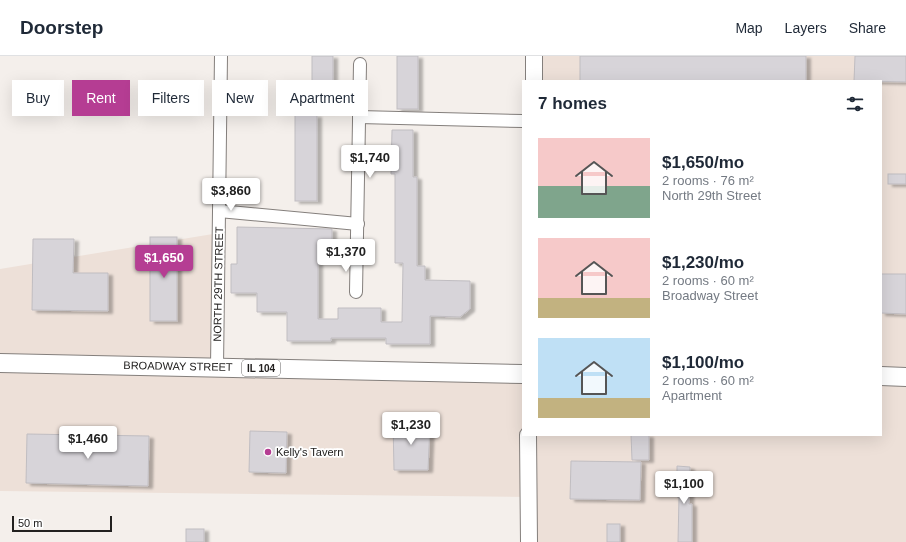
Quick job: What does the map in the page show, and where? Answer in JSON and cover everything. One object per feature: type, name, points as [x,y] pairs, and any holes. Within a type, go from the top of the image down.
[{"type":"main road","name":"BROADWAY STREET","points":[[0,363],[522,374]]},
{"type":"main road","points":[[882,376],[906,376]]},
{"type":"street","name":"NORTH 29TH STREET","points":[[217,367],[221,56]]},
{"type":"street","points":[[534,56],[534,80]]},
{"type":"street","points":[[356,292],[360,64]]},
{"type":"street","points":[[359,117],[522,122]]},
{"type":"street","points":[[219,211],[358,224]]},
{"type":"street","points":[[528,436],[529,542]]},
{"type":"shaded area","points":[[534,56],[906,56],[906,542],[529,542],[528,497],[0,491],[0,269],[219,233],[217,367],[522,374],[522,436],[882,436],[882,80],[534,80]]},
{"type":"building","points":[[312,56],[333,56],[333,80],[312,80]]},
{"type":"building","points":[[397,56],[418,56],[418,109],[397,109]]},
{"type":"building","points":[[580,56],[806,56],[806,80],[580,80]]},
{"type":"building","points":[[855,56],[906,56],[906,82],[854,80]]},
{"type":"building","points":[[295,116],[317,116],[317,201],[295,201]]},
{"type":"building","points":[[392,130],[413,130],[413,177],[417,177],[417,266],[425,266],[425,280],[470,281],[470,309],[460,317],[430,316],[430,344],[386,344],[386,338],[331,338],[331,341],[287,341],[287,312],[257,312],[257,293],[231,293],[231,264],[237,264],[237,227],[332,229],[332,250],[318,250],[318,319],[338,319],[338,308],[381,308],[381,322],[402,322],[403,263],[395,263],[395,174],[391,174]]},
{"type":"building","points":[[888,174],[906,174],[906,184],[888,184]]},
{"type":"building","points":[[150,237],[177,237],[177,321],[150,321]]},
{"type":"building","points":[[33,239],[74,239],[73,273],[108,273],[108,311],[32,310]]},
{"type":"building","points":[[882,274],[906,274],[906,314],[882,313]]},
{"type":"building","points":[[393,423],[430,424],[428,470],[394,470]]},
{"type":"building","name":"Kelly's Tavern","points":[[250,431],[287,432],[286,473],[249,472]]},
{"type":"building","points":[[27,434],[149,436],[148,486],[26,483]]},
{"type":"building","points":[[631,436],[649,436],[649,460],[632,460]]},
{"type":"building","points":[[571,461],[641,462],[640,500],[570,499]]},
{"type":"building","points":[[677,466],[690,467],[689,504],[692,504],[692,542],[678,542],[679,497],[677,497]]},
{"type":"building","points":[[607,524],[620,524],[620,542],[607,542]]},
{"type":"building","points":[[186,529],[204,529],[204,542],[186,542]]},
{"type":"place","name":"Kelly's Tavern","points":[[268,452]]}]
